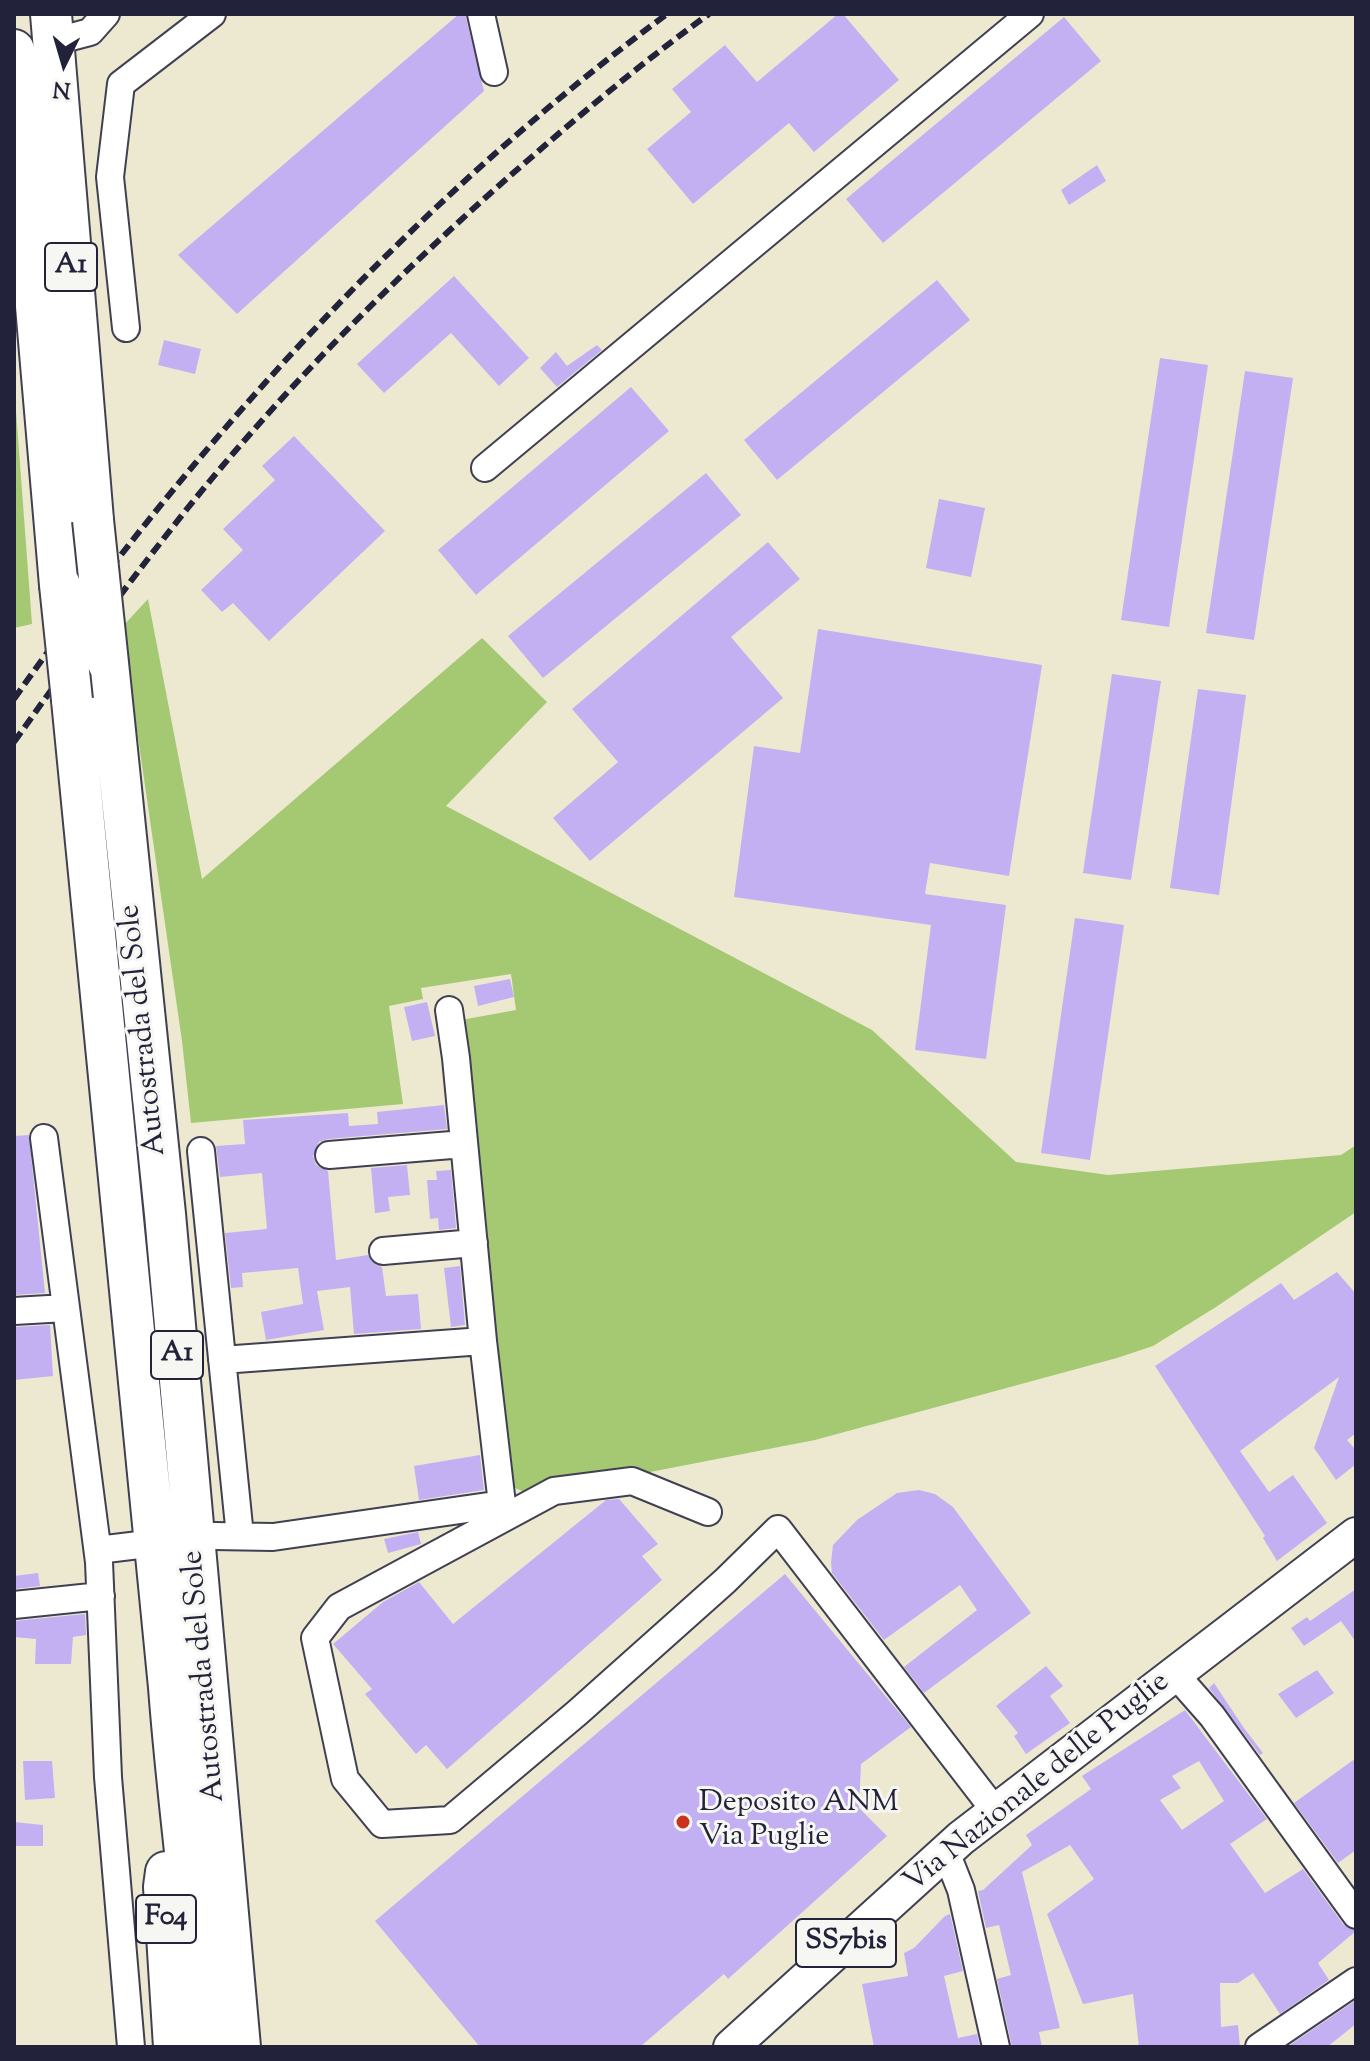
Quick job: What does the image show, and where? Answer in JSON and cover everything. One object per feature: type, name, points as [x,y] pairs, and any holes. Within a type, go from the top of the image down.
[{"type":"highway","name":"Autostrada del Sole","points":[[61,25],[93,520],[165,1214],[240,2047]]},
{"type":"highway","name":"Autostrada del Sole","points":[[14,50],[60,585],[165,1643],[177,1792],[191,1888],[206,2047]]},
{"type":"highway","name":"F04","points":[[174,2047],[164,1887],[177,1792]]},
{"type":"main road","name":"Via Nazionale delle Puglie","points":[[731,2047],[946,1852],[1356,1535]]},
{"type":"street","points":[[61,25],[90,32],[106,14]]},
{"type":"street","points":[[126,328],[110,177],[121,84],[212,14]]},
{"type":"street","points":[[481,14],[494,72]]},
{"type":"street","points":[[485,468],[1030,14]]},
{"type":"street","points":[[201,1151],[222,1360],[227,1536],[273,1537],[502,1504],[449,1010]]},
{"type":"street","points":[[44,1138],[98,1550],[108,1777],[131,2047]]},
{"type":"street","points":[[329,1155],[464,1144]]},
{"type":"street","points":[[383,1251],[474,1243]]},
{"type":"street","points":[[14,1311],[66,1308]]},
{"type":"street","points":[[222,1360],[483,1341]]},
{"type":"street","points":[[708,1512],[632,1481],[554,1491],[339,1607],[315,1638],[317,1652],[345,1779],[382,1824],[450,1820],[623,1673],[778,1529],[996,1812]]},
{"type":"street","points":[[98,1550],[139,1545]]},
{"type":"street","points":[[14,1605],[101,1596]]},
{"type":"street","points":[[1175,1674],[1212,1716],[1356,1915]]},
{"type":"street","points":[[946,1852],[961,1890],[996,2047]]},
{"type":"street","points":[[1259,2047],[1356,1981]]},
{"type":"green space","points":[[14,384],[32,624],[14,628]]},
{"type":"green space","points":[[148,599],[202,879],[482,638],[547,702],[446,806],[872,1030],[1016,1162],[1108,1175],[1341,1155],[1356,1145],[1356,1212],[1153,1346],[1117,1358],[815,1440],[542,1493],[510,1486],[461,1020],[516,1010],[511,974],[421,988],[423,999],[389,1006],[403,1104],[191,1123],[122,627]]},
{"type":"building","points":[[459,14],[465,14],[484,91],[237,314],[178,255]]},
{"type":"building","points":[[838,14],[843,14],[899,80],[814,152],[789,123],[693,204],[647,149],[691,112],[672,89],[725,45],[757,82]]},
{"type":"building","points":[[1064,17],[1101,61],[883,243],[846,199]]},
{"type":"building","points":[[1097,165],[1106,181],[1069,205],[1061,190]]},
{"type":"building","points":[[454,276],[529,358],[499,386],[451,333],[384,393],[357,364]]},
{"type":"building","points":[[937,280],[970,320],[777,480],[744,440]]},
{"type":"building","points":[[164,340],[201,349],[195,374],[158,365]]},
{"type":"building","points":[[597,345],[602,350],[557,387],[540,368],[556,352],[567,366]]},
{"type":"building","points":[[1160,358],[1208,365],[1169,627],[1121,620]]},
{"type":"building","points":[[1245,371],[1293,378],[1254,640],[1206,633]]},
{"type":"building","points":[[631,387],[669,431],[476,595],[438,550]]},
{"type":"building","points":[[294,436],[385,531],[269,641],[233,603],[222,612],[201,590],[243,550],[223,529],[275,480],[262,466]]},
{"type":"building","points":[[706,473],[741,515],[543,678],[508,636]]},
{"type":"building","points":[[939,499],[985,508],[971,577],[926,568]]},
{"type":"building","points":[[768,542],[800,579],[731,637],[783,698],[590,861],[553,818],[618,762],[572,709]]},
{"type":"building","points":[[818,629],[1042,665],[1009,876],[930,863],[925,894],[1006,905],[986,1059],[915,1050],[931,925],[734,897],[754,746],[800,753]]},
{"type":"building","points":[[1112,674],[1161,681],[1131,880],[1083,873]]},
{"type":"building","points":[[1198,689],[1246,695],[1219,895],[1170,888]]},
{"type":"building","points":[[1075,918],[1124,925],[1090,1160],[1041,1153]]},
{"type":"building","points":[[510,979],[514,997],[478,1006],[474,986]]},
{"type":"building","points":[[427,1002],[435,1036],[412,1041],[404,1007]]},
{"type":"building","points":[[444,1105],[447,1129],[328,1139],[319,1142],[313,1156],[316,1165],[328,1171],[336,1260],[368,1255],[382,1267],[386,1296],[418,1294],[421,1329],[354,1334],[350,1287],[317,1291],[324,1330],[266,1340],[261,1312],[303,1304],[298,1268],[242,1273],[243,1287],[231,1288],[225,1233],[267,1229],[262,1173],[220,1177],[216,1146],[245,1144],[243,1120],[348,1113],[349,1126],[378,1124],[377,1112]]},
{"type":"building","points":[[29,1135],[45,1293],[14,1295],[14,1136]]},
{"type":"building","points":[[407,1165],[410,1195],[388,1197],[390,1211],[375,1213],[371,1168]]},
{"type":"building","points":[[451,1170],[456,1228],[439,1230],[438,1218],[430,1219],[427,1180],[437,1180],[436,1171]]},
{"type":"building","points":[[460,1266],[465,1325],[451,1327],[444,1268]]},
{"type":"building","points":[[1337,1272],[1356,1294],[1356,1433],[1347,1440],[1356,1450],[1356,1464],[1336,1480],[1314,1448],[1339,1377],[1240,1451],[1269,1492],[1293,1475],[1327,1523],[1277,1561],[1263,1538],[1265,1536],[1155,1366],[1281,1283],[1294,1300]]},
{"type":"building","points":[[50,1325],[53,1376],[14,1380],[14,1327]]},
{"type":"building","points":[[480,1455],[484,1490],[419,1500],[414,1466]]},
{"type":"building","points":[[919,1490],[935,1494],[953,1507],[1031,1613],[924,1693],[904,1667],[977,1610],[960,1585],[884,1640],[832,1573],[831,1563],[833,1545],[857,1520],[897,1493]]},
{"type":"building","points":[[619,1499],[658,1544],[642,1556],[662,1580],[447,1769],[426,1745],[416,1754],[365,1694],[372,1689],[333,1644],[383,1602],[419,1582],[453,1624],[606,1500]]},
{"type":"building","points":[[418,1532],[421,1544],[388,1553],[384,1539]]},
{"type":"building","points":[[38,1573],[40,1586],[14,1589],[14,1576]]},
{"type":"building","name":"Deposito ANM Via Puglie","points":[[785,1574],[911,1727],[861,1764],[859,1808],[887,1836],[728,1979],[724,1974],[640,2047],[480,2047],[375,1921]]},
{"type":"building","points":[[1356,1589],[1356,1642],[1341,1621],[1304,1646],[1291,1628],[1307,1617],[1310,1621]]},
{"type":"building","points":[[85,1614],[86,1635],[73,1637],[71,1664],[35,1664],[36,1639],[14,1637],[14,1621]]},
{"type":"building","points":[[1046,1666],[1063,1686],[1050,1696],[1070,1723],[1026,1754],[1014,1736],[1018,1733],[996,1706]]},
{"type":"building","points":[[1317,1670],[1334,1693],[1296,1718],[1278,1694]]},
{"type":"building","points":[[1214,1683],[1263,1753],[1260,1755],[1209,1688]]},
{"type":"building","points":[[1185,1710],[1267,1819],[1230,1844],[1265,1893],[1303,1869],[1343,1924],[1356,1931],[1318,1963],[1329,1980],[1280,2014],[1253,1973],[1238,1983],[1220,1983],[1221,2027],[1238,2025],[1240,2047],[1139,2047],[1133,1994],[1083,2004],[1047,1914],[1094,1879],[1070,1845],[1022,1872],[1060,2028],[1039,2032],[1042,2047],[1012,2047],[997,1979],[1011,1975],[999,1925],[986,1928],[978,1891],[983,1890],[1032,1845],[1026,1835],[1091,1789],[1082,1776]],"holes":[[[1199,1761],[1224,1801],[1182,1830],[1160,1800],[1181,1788],[1172,1776]]]},
{"type":"building","points":[[1356,1758],[1356,1850],[1338,1863],[1294,1803]]},
{"type":"building","points":[[23,1761],[52,1761],[55,1798],[25,1800]]},
{"type":"building","points":[[14,1822],[43,1825],[43,1846],[14,1846]]},
{"type":"building","points":[[950,1914],[963,1971],[944,1976],[958,2038],[977,2034],[980,2047],[874,2047],[862,1984],[908,1976],[904,1953],[914,1948]]},
{"type":"building","points":[[1356,2000],[1356,2024],[1327,2047],[1287,2047]]},
{"type":"railway","points":[[14,699],[157,510],[234,418],[314,330],[397,245],[483,164],[573,87],[667,14]]},
{"type":"railway","points":[[14,742],[123,591],[200,493],[323,354],[411,266],[503,182],[604,96],[709,14]]},
{"type":"place","name":"Deposito ANM Via Puglie","points":[[683,1822]]}]
